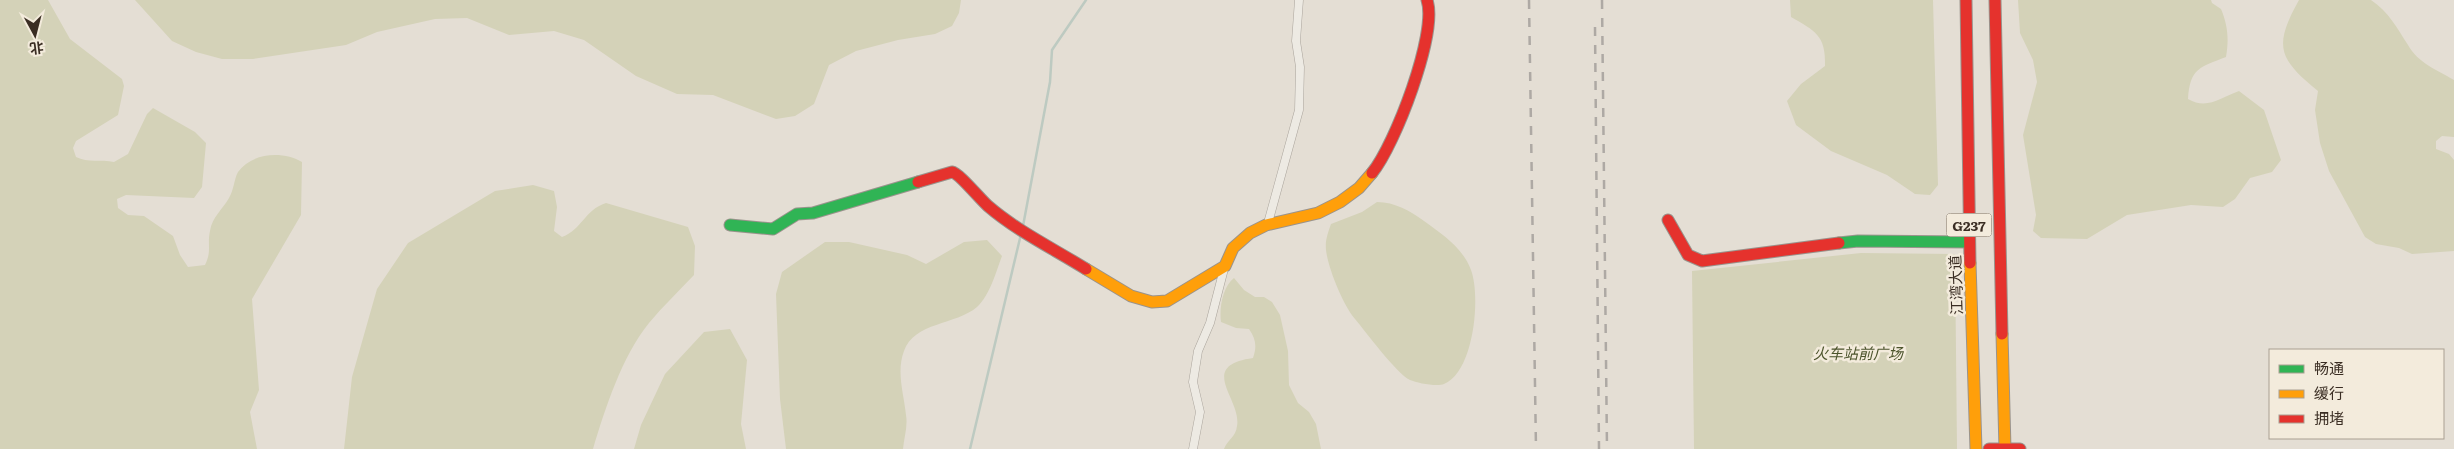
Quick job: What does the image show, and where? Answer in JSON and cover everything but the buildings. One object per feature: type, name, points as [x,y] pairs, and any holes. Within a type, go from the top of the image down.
[{"type":"main road","points":[[730,225],[773,229],[797,214],[813,213],[952,172],[957,173],[974,194],[998,215],[1131,296],[1151,302],[1166,303],[1172,301],[1225,265],[1235,246],[1250,233],[1268,223],[1299,219],[1320,212],[1356,190],[1389,151],[1406,108],[1430,24],[1428,0]]},
{"type":"main road","name":"江湾大道","points":[[1966,0],[1969,242],[1976,449]]},
{"type":"main road","name":"G237","points":[[1995,0],[2005,449]]},
{"type":"main road","points":[[1668,220],[1688,255],[1702,262],[1858,241],[1969,242]]},
{"type":"main road","points":[[1989,449],[2020,449]]},
{"type":"street","points":[[1268,223],[1299,110],[1300,67],[1296,41],[1299,0]]},
{"type":"street","points":[[1193,449],[1200,412],[1193,382],[1195,366],[1225,265]]},
{"type":"green space","points":[[0,0],[48,0],[70,39],[122,79],[124,86],[118,115],[76,141],[73,148],[76,157],[85,160],[114,162],[128,154],[147,114],[153,108],[195,132],[206,143],[202,187],[194,198],[126,195],[117,199],[118,208],[128,215],[144,216],[173,236],[180,255],[188,267],[205,265],[208,256],[211,226],[215,217],[229,198],[238,172],[244,165],[251,160],[268,155],[286,156],[302,162],[301,215],[252,299],[259,390],[250,412],[257,449],[0,449]]},
{"type":"green space","points":[[135,0],[961,0],[959,13],[952,26],[935,34],[898,40],[856,51],[829,65],[814,104],[795,116],[776,119],[713,95],[677,94],[636,76],[584,40],[554,31],[509,35],[467,18],[435,19],[377,32],[346,45],[253,59],[222,59],[196,52],[172,41]]},
{"type":"green space","points":[[1790,0],[1933,0],[1938,185],[1930,195],[1915,194],[1887,175],[1831,151],[1796,125],[1787,101],[1801,84],[1825,66],[1825,56],[1821,41],[1813,30],[1791,17]]},
{"type":"green space","points":[[2018,0],[2211,0],[2212,3],[2221,9],[2225,21],[2228,38],[2226,57],[2209,63],[2198,70],[2191,81],[2188,99],[2201,103],[2214,102],[2239,91],[2264,110],[2281,160],[2272,172],[2250,178],[2235,199],[2223,207],[2191,205],[2127,215],[2087,239],[2041,238],[2033,231],[2036,215],[2023,135],[2037,82],[2033,60],[2020,33]]},
{"type":"green space","points":[[2299,0],[2371,0],[2388,15],[2417,57],[2428,66],[2454,80],[2454,137],[2442,136],[2436,141],[2436,149],[2449,154],[2454,160],[2454,251],[2412,254],[2399,248],[2376,244],[2365,237],[2329,171],[2320,143],[2315,110],[2318,91],[2294,69],[2287,60],[2284,50],[2283,40],[2286,29]]},
{"type":"green space","points":[[533,185],[554,191],[557,207],[554,231],[562,237],[575,229],[593,210],[606,203],[688,227],[695,246],[694,275],[639,336],[615,383],[593,449],[344,449],[352,377],[377,289],[408,243],[495,191]]},
{"type":"green space","points":[[1377,202],[1384,202],[1402,208],[1445,236],[1463,255],[1471,270],[1474,282],[1475,315],[1468,350],[1462,365],[1454,377],[1444,384],[1432,385],[1413,381],[1397,370],[1350,313],[1333,276],[1327,258],[1326,246],[1331,224],[1362,212]]},
{"type":"green space","points":[[987,240],[1002,256],[992,283],[982,302],[968,313],[917,334],[904,351],[901,383],[907,423],[903,449],[786,449],[780,399],[776,294],[782,272],[825,242],[849,242],[907,255],[926,264],[964,242]]},
{"type":"green space","name":"火车站前广场","points":[[1861,253],[1955,254],[1957,449],[1694,449],[1692,271]]},
{"type":"green space","points":[[1234,278],[1244,290],[1255,297],[1264,297],[1272,302],[1280,315],[1288,351],[1289,385],[1298,403],[1309,412],[1316,424],[1321,449],[1224,449],[1235,433],[1237,416],[1225,385],[1224,376],[1227,368],[1236,362],[1253,358],[1255,350],[1253,336],[1249,329],[1236,328],[1221,322],[1223,298],[1227,286]]},
{"type":"green space","points":[[730,329],[747,360],[741,424],[746,449],[634,449],[641,425],[665,374],[704,332]]},
{"type":"waterway","points":[[1023,226],[1050,82],[1052,50],[1086,0]]},
{"type":"waterway","points":[[970,449],[1021,234]]},
{"type":"railway","points":[[1529,0],[1536,449]]},
{"type":"railway","points":[[1602,0],[1607,449]]},
{"type":"railway","points":[[1595,27],[1599,449]]},
{"type":"traffic: fast","points":[[730,225],[773,229],[797,214],[813,213],[918,182]]},
{"type":"traffic: fast","points":[[1839,243],[1858,241],[1969,242]]},
{"type":"traffic: slow","points":[[1086,269],[1131,296],[1152,302],[1167,301],[1225,266],[1233,248],[1250,233],[1266,225],[1318,213],[1340,202],[1359,188],[1372,173]]},
{"type":"traffic: slow","points":[[1970,263],[1976,449]]},
{"type":"traffic: slow","points":[[2002,334],[2005,449]]},
{"type":"traffic: jam","points":[[1372,173],[1392,139],[1412,88],[1426,37],[1429,16],[1427,0]]},
{"type":"traffic: jam","points":[[1966,0],[1970,263]]},
{"type":"traffic: jam","points":[[1995,0],[2002,334]]},
{"type":"traffic: jam","points":[[918,182],[952,172],[955,173],[999,215],[1023,232],[1086,269]]},
{"type":"traffic: jam","points":[[1668,220],[1688,255],[1702,261],[1839,243]]},
{"type":"traffic: jam","points":[[1989,449],[2020,449]]}]
